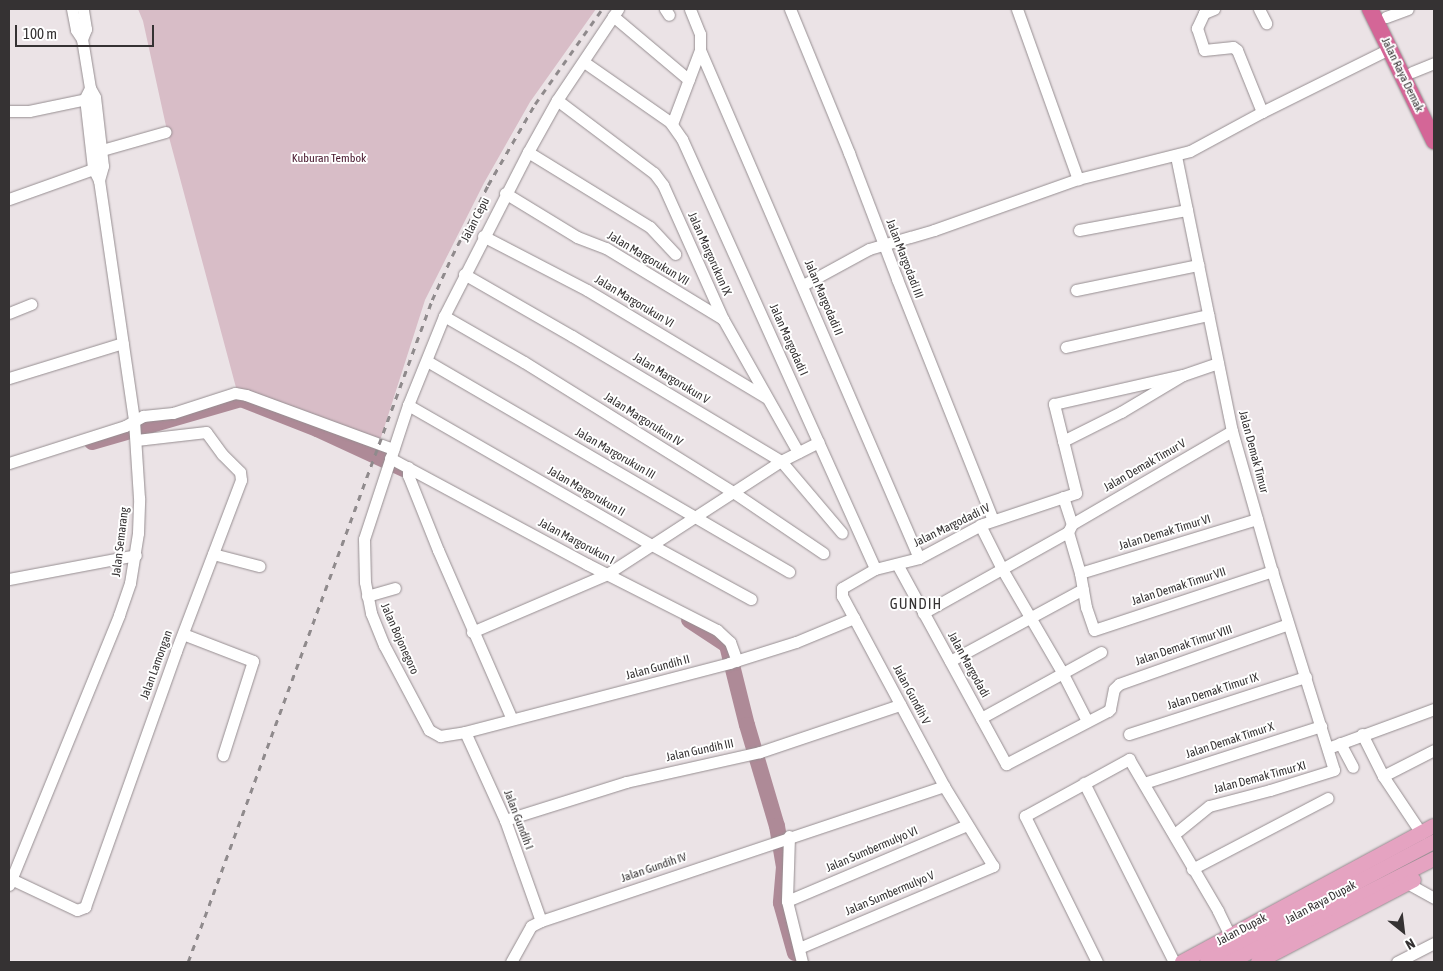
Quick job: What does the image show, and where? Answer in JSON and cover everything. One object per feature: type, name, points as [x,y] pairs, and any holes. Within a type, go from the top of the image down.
[{"type":"highway","name":"Jalan Raya Demak","points":[[1370,9],[1434,141]]},
{"type":"highway","name":"Jalan Raya Demak","points":[[1384,13],[1434,116]]},
{"type":"main road","name":"Jalan Dupak","points":[[1182,962],[1434,826]]},
{"type":"main road","name":"Jalan Raya Dupak","points":[[1207,962],[1434,842]]},
{"type":"main road","name":"Jalan Raya Dupak","points":[[1230,962],[1434,859]]},
{"type":"main road","points":[[1258,962],[1434,869]]},
{"type":"street","name":"Jalan Semarang","points":[[9,881],[119,615],[130,583],[136,555],[140,498],[136,438],[99,180],[82,39],[76,30],[72,9]]},
{"type":"street","name":"Jalan Semarang","points":[[82,39],[86,29],[83,9]]},
{"type":"street","points":[[584,62],[672,124],[700,50],[700,34],[690,9]]},
{"type":"street","name":"Jalan Margodadi III","points":[[790,9],[849,153],[883,244],[993,520]]},
{"type":"street","points":[[1017,9],[1078,179]]},
{"type":"street","points":[[1214,9],[1204,13],[1197,28],[1204,50],[1233,47],[1237,50],[1262,112]]},
{"type":"street","points":[[1259,9],[1266,23]]},
{"type":"street","points":[[1384,13],[1408,9]]},
{"type":"street","points":[[616,12],[689,80]]},
{"type":"street","name":"Jalan Cepu","points":[[390,458],[408,405],[444,316],[483,236],[557,100],[616,12]]},
{"type":"street","points":[[803,285],[859,253],[883,244],[934,230],[1078,179],[1176,156],[1202,146],[1262,112],[1389,49]]},
{"type":"street","name":"Jalan Margodadi II","points":[[700,50],[920,558]]},
{"type":"street","points":[[1412,72],[1434,64]]},
{"type":"street","name":"Jalan Semarang","points":[[90,94],[102,150],[98,167]]},
{"type":"street","points":[[9,111],[29,110],[90,94]]},
{"type":"street","name":"Jalan Margorukun IX","points":[[557,100],[659,179],[667,192],[723,319],[798,452]]},
{"type":"street","name":"Jalan Margodadi I","points":[[672,124],[686,148],[876,569]]},
{"type":"street","points":[[102,150],[166,132]]},
{"type":"street","points":[[528,152],[650,227],[675,254]]},
{"type":"street","name":"Jalan Demak Timur","points":[[1176,156],[1232,431],[1288,624],[1328,748]]},
{"type":"street","points":[[9,200],[98,167]]},
{"type":"street","name":"Jalan Margorukun VII","points":[[505,193],[577,237],[606,248],[723,319]]},
{"type":"street","points":[[1079,230],[1187,210]]},
{"type":"street","name":"Jalan Margorukun VI","points":[[483,236],[582,286],[767,398]]},
{"type":"street","points":[[1076,290],[1198,265]]},
{"type":"street","name":"Jalan Margorukun V","points":[[464,274],[781,461],[842,534]]},
{"type":"street","points":[[9,313],[31,304]]},
{"type":"street","points":[[1066,347],[1208,315]]},
{"type":"street","name":"Jalan Margorukun IV","points":[[444,316],[524,362],[733,492],[823,553]]},
{"type":"street","points":[[9,378],[123,343]]},
{"type":"street","name":"Jalan Margorukun III","points":[[427,360],[696,517],[735,543],[789,572]]},
{"type":"street","points":[[1183,375],[1121,412],[1063,441],[1054,404],[1183,375],[1218,363]]},
{"type":"street","name":"Jalan Margorukun I","points":[[9,464],[125,426],[143,416],[173,413],[227,395],[241,394],[390,458],[408,470],[604,575],[717,630],[730,642],[734,662]]},
{"type":"street","name":"Jalan Margorukun II","points":[[408,405],[650,544],[751,599]]},
{"type":"street","name":"Jalan Demak Timur V","points":[[923,613],[1002,569],[1232,431]]},
{"type":"street","name":"Jalan Lamongan","points":[[9,881],[78,910],[85,908],[183,634],[241,480],[240,472],[206,432],[136,438]]},
{"type":"street","name":"Jalan Margodadi IV","points":[[897,564],[920,558],[980,525],[1076,493],[1063,441]]},
{"type":"street","points":[[472,632],[604,575],[781,461],[819,442]]},
{"type":"street","name":"Jalan Bojonegoro","points":[[390,458],[363,544],[367,596],[371,613],[384,645],[429,730],[440,736],[465,732]]},
{"type":"street","points":[[408,470],[472,632],[512,719]]},
{"type":"street","points":[[950,661],[1083,589],[1062,497]]},
{"type":"street","name":"Jalan Demak Timur VI","points":[[1080,573],[1257,519]]},
{"type":"street","points":[[980,525],[1002,569],[1063,674],[1087,721]]},
{"type":"street","points":[[213,554],[259,566]]},
{"type":"street","points":[[9,579],[136,555]]},
{"type":"street","name":"Jalan Gundih V","points":[[897,564],[876,569],[842,588],[842,595],[944,786],[992,866]]},
{"type":"street","name":"Jalan Margodadi","points":[[897,564],[1000,754],[1008,764],[1087,721]]},
{"type":"street","name":"Jalan Demak Timur VII","points":[[1083,589],[1086,607],[1094,630],[1272,571]]},
{"type":"street","points":[[367,596],[395,588]]},
{"type":"street","name":"Jalan Gundih II","points":[[465,732],[734,662],[796,642],[854,618]]},
{"type":"street","name":"Jalan Demak Timur VIII","points":[[1087,721],[1110,709],[1114,689],[1119,684],[1288,624]]},
{"type":"street","points":[[183,634],[253,661],[223,755]]},
{"type":"street","points":[[981,718],[1101,652]]},
{"type":"street","name":"Jalan Demak Timur IX","points":[[1129,734],[1306,677]]},
{"type":"street","name":"Jalan Gundih III","points":[[505,820],[626,782],[756,753],[900,705]]},
{"type":"street","points":[[1328,748],[1434,709]]},
{"type":"street","name":"Jalan Demak Timur X","points":[[1147,782],[1321,726]]},
{"type":"street","name":"Jalan Gundih I","points":[[465,732],[505,820],[541,920]]},
{"type":"street","points":[[1362,734],[1383,776],[1421,833]]},
{"type":"street","points":[[1340,743],[1353,767]]},
{"type":"street","name":"Jalan Demak Timur XI","points":[[1178,831],[1209,806],[1333,772],[1328,748]]},
{"type":"street","points":[[1383,776],[1434,750]]},
{"type":"street","points":[[1098,962],[1025,816],[1130,760],[1192,869],[1218,910],[1230,936]]},
{"type":"street","points":[[1084,783],[1174,962]]},
{"type":"street","name":"Jalan Gundih IV","points":[[541,920],[944,786]]},
{"type":"street","points":[[1192,869],[1328,798]]},
{"type":"street","name":"Jalan Sumbermulyo VI","points":[[787,901],[967,825]]},
{"type":"street","points":[[783,838],[787,901],[802,962]]},
{"type":"street","name":"Jalan Sumbermulyo V","points":[[798,948],[992,866]]},
{"type":"street","points":[[1407,883],[1434,898]]},
{"type":"street","points":[[511,962],[531,926],[541,920]]},
{"type":"street","points":[[1397,962],[1434,943]]},
{"type":"green space","name":"Kuburan Tembok","points":[[138,9],[596,9],[530,102],[484,183],[425,300],[377,450],[238,395],[166,126],[143,21]]},
{"type":"waterway","points":[[92,442],[241,399],[317,429],[404,469]]},
{"type":"waterway","points":[[689,620],[727,645],[747,725],[777,826],[784,867],[781,903],[795,953]]},
{"type":"railway","points":[[188,962],[432,300],[488,185],[535,104],[602,9]]},
{"type":"district","name":"GUNDIH","points":[[916,604]]}]
